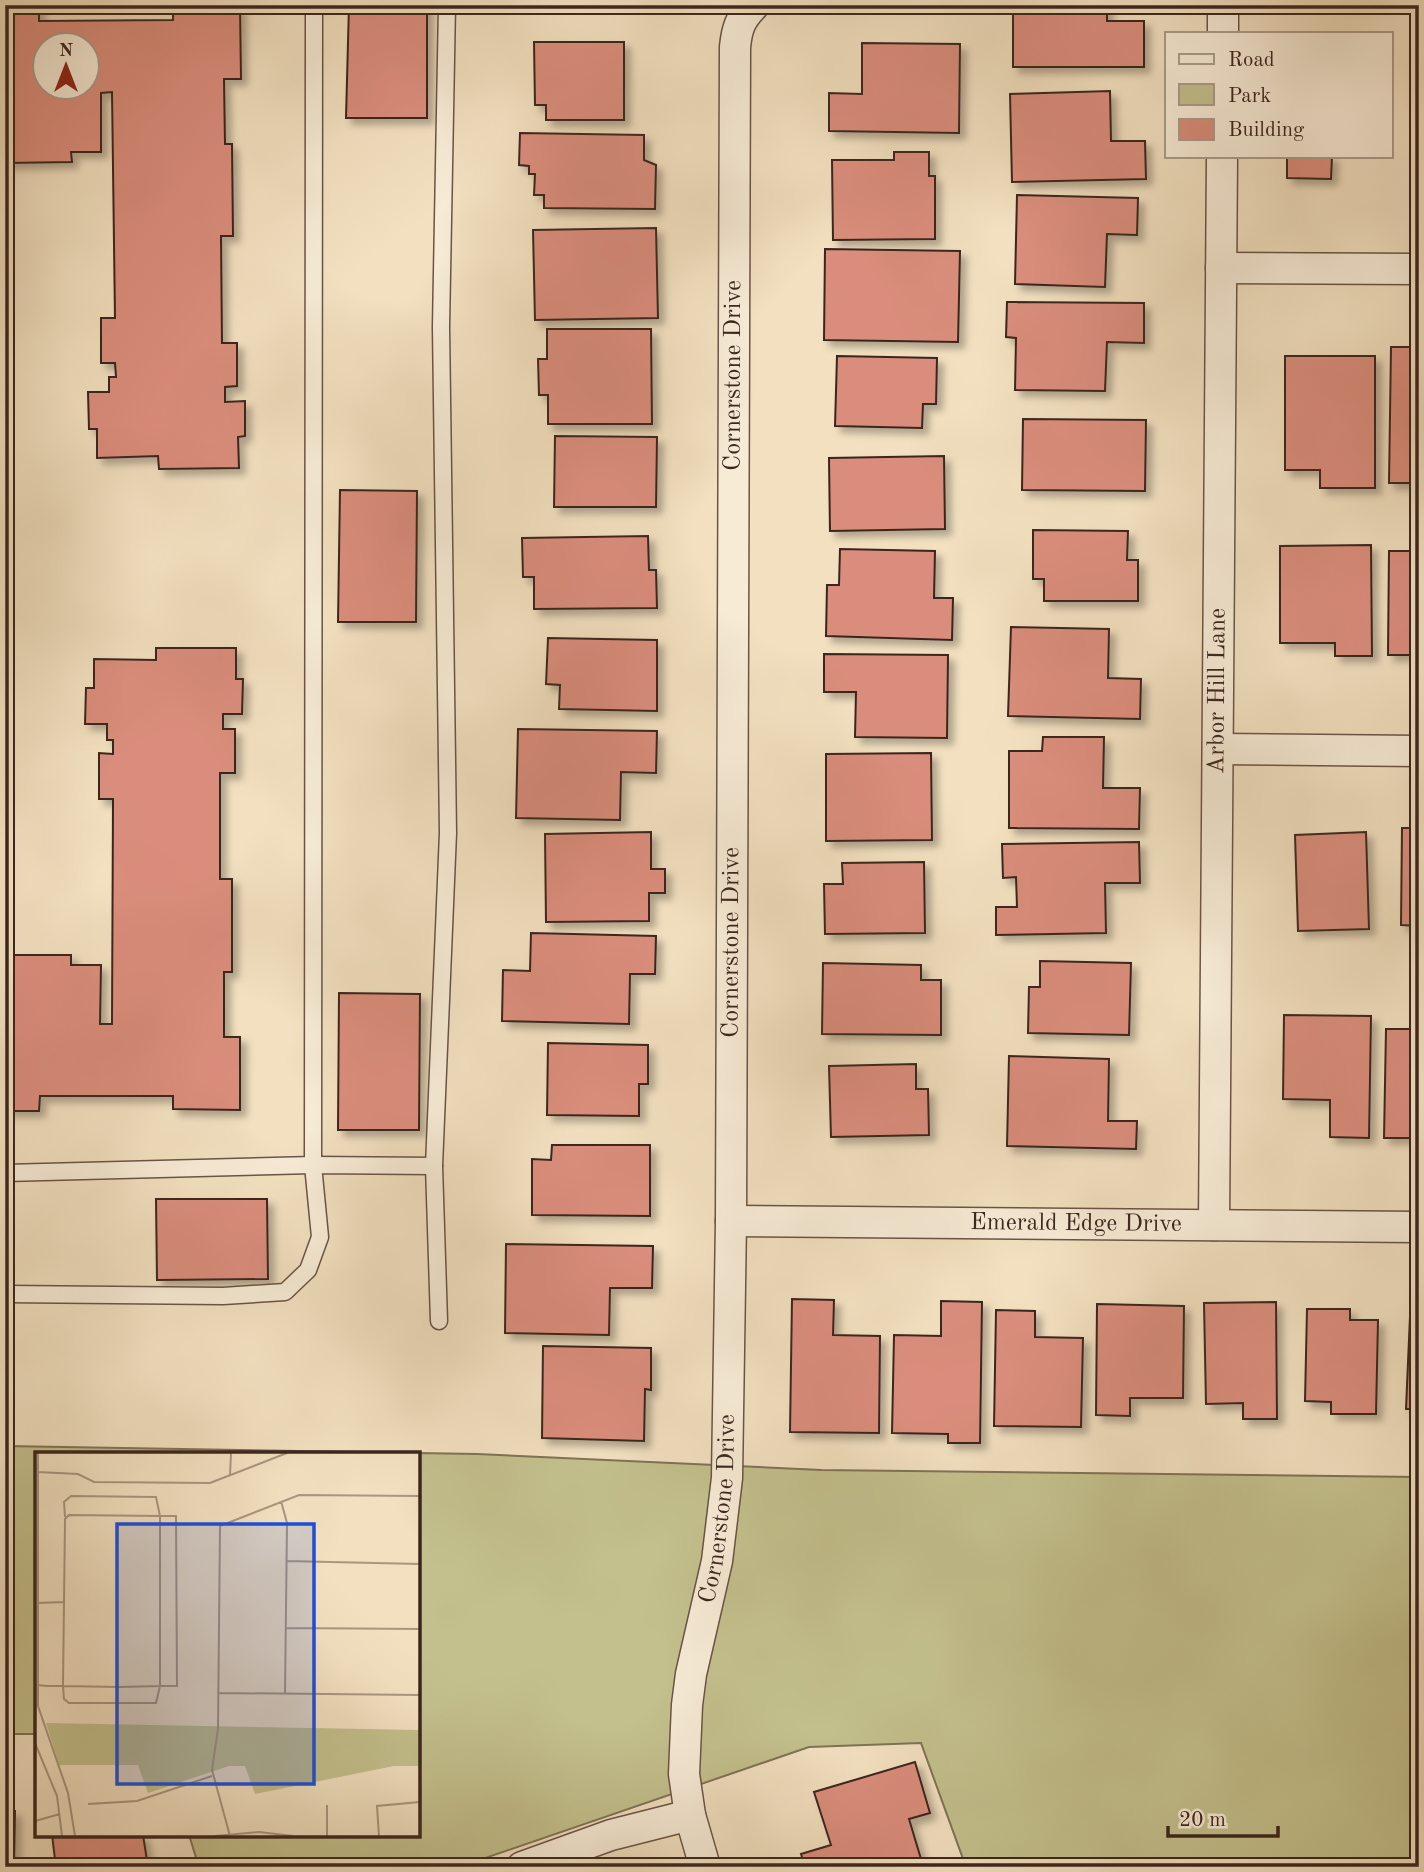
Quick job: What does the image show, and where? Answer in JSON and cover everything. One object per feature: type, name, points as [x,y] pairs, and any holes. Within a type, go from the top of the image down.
[{"type":"street","points":[[1223,5],[1223,32]]},
{"type":"street","name":"Cornerstone Drive","points":[[705,1867],[690,1815],[684,1774],[691,1674],[717,1561],[727,1478],[731,1221],[735,47],[737,29],[749,10]]},
{"type":"street","name":"Arbor Hill Lane","points":[[1214,1225],[1222,158]]},
{"type":"street","points":[[1222,268],[1419,269]]},
{"type":"street","points":[[1218,749],[1419,751]]},
{"type":"street","name":"Emerald Edge Drive","points":[[731,1221],[1419,1227]]},
{"type":"street","points":[[522,1867],[611,1835],[690,1815]]},
{"type":"lane","points":[[5,1294],[223,1296],[285,1292],[307,1270],[320,1237],[313,1165],[314,5]]},
{"type":"lane","points":[[439,1321],[434,1166],[448,833],[441,327],[447,5]]},
{"type":"lane","points":[[5,1173],[313,1165],[434,1166]]},
{"type":"green space","points":[[5,1446],[359,1452],[35,1452],[35,1734],[5,1734]]},
{"type":"green space","points":[[420,1453],[821,1470],[1419,1477],[1419,1861],[1392,1867],[966,1867],[921,1743],[809,1747],[459,1867],[199,1867],[190,1837],[420,1837]]},
{"type":"building","points":[[349,5],[427,5],[427,118],[346,118]]},
{"type":"building","points":[[1013,5],[1107,5],[1107,21],[1144,21],[1144,67],[1013,67]]},
{"type":"building","points":[[39,6],[39,21],[173,20],[173,7],[240,7],[241,79],[224,79],[225,144],[232,144],[233,236],[221,236],[222,343],[237,343],[237,386],[225,387],[225,402],[245,401],[245,436],[238,437],[239,468],[159,469],[158,456],[97,458],[97,429],[89,429],[88,392],[109,392],[109,377],[116,377],[115,363],[101,363],[101,318],[115,318],[112,92],[102,93],[102,32],[32,32],[32,102],[101,102],[101,152],[71,152],[72,162],[5,163],[5,7]]},
{"type":"building","points":[[534,42],[624,42],[624,120],[546,120],[546,105],[535,105]]},
{"type":"building","points":[[862,43],[960,44],[959,133],[829,131],[829,93],[862,94]]},
{"type":"building","points":[[1110,91],[1111,141],[1145,141],[1146,179],[1012,182],[1010,94]]},
{"type":"building","points":[[520,133],[644,135],[644,160],[656,165],[655,209],[544,208],[544,195],[534,195],[535,174],[529,174],[529,166],[519,165]]},
{"type":"building","points":[[894,152],[929,152],[929,176],[935,176],[935,239],[833,240],[832,160],[894,160]]},
{"type":"building","points":[[1287,158],[1332,158],[1331,179],[1287,178]]},
{"type":"building","points":[[1017,195],[1138,198],[1137,235],[1107,234],[1105,287],[1015,284]]},
{"type":"building","points":[[656,228],[658,318],[535,320],[533,230]]},
{"type":"building","points":[[825,249],[960,251],[958,342],[824,340]]},
{"type":"building","points":[[1007,302],[1144,303],[1144,343],[1107,342],[1105,391],[1015,390],[1016,338],[1006,337]]},
{"type":"building","points":[[547,329],[651,329],[652,424],[548,424],[548,395],[539,395],[538,359],[547,359]]},
{"type":"building","points":[[1391,347],[1419,347],[1419,483],[1389,483]]},
{"type":"building","points":[[837,356],[937,358],[936,404],[923,404],[922,428],[835,426]]},
{"type":"building","points":[[1285,356],[1375,356],[1375,488],[1320,488],[1320,470],[1285,470]]},
{"type":"building","points":[[1023,419],[1146,420],[1145,491],[1022,490]]},
{"type":"building","points":[[555,436],[657,437],[656,507],[554,507]]},
{"type":"building","points":[[944,456],[945,529],[830,531],[829,458]]},
{"type":"building","points":[[340,490],[417,491],[416,622],[338,622]]},
{"type":"building","points":[[1033,530],[1128,531],[1127,560],[1138,560],[1138,601],[1044,601],[1044,579],[1033,579]]},
{"type":"building","points":[[648,536],[649,570],[656,570],[657,608],[534,609],[534,577],[523,577],[522,538]]},
{"type":"building","points":[[1371,545],[1372,656],[1335,656],[1335,643],[1280,643],[1280,546]]},
{"type":"building","points":[[840,549],[935,551],[934,598],[953,598],[952,640],[826,636],[827,585],[839,585]]},
{"type":"building","points":[[1389,551],[1419,551],[1419,655],[1388,655]]},
{"type":"building","points":[[1011,627],[1109,629],[1108,678],[1141,679],[1140,719],[1008,716]]},
{"type":"building","points":[[548,638],[657,640],[657,711],[559,709],[560,685],[546,684]]},
{"type":"building","points":[[156,648],[236,648],[236,679],[243,679],[242,714],[223,714],[223,729],[235,729],[235,773],[220,773],[220,879],[232,879],[232,972],[224,972],[224,1037],[240,1037],[240,1110],[173,1109],[173,1096],[40,1096],[39,1111],[5,1111],[5,955],[71,955],[71,965],[101,965],[100,1024],[112,1024],[113,799],[99,799],[99,753],[113,754],[113,740],[107,740],[107,724],[85,724],[86,688],[94,688],[94,659],[156,660]]},
{"type":"building","points":[[824,654],[948,655],[947,738],[855,737],[856,692],[824,692]]},
{"type":"building","points":[[518,729],[657,731],[656,773],[621,772],[620,820],[516,818]]},
{"type":"building","points":[[1043,737],[1104,737],[1103,788],[1140,788],[1139,829],[1009,828],[1009,751],[1042,751]]},
{"type":"building","points":[[931,753],[932,840],[826,841],[826,754]]},
{"type":"building","points":[[1402,828],[1419,828],[1419,926],[1401,925]]},
{"type":"building","points":[[651,832],[651,869],[665,869],[665,893],[649,893],[649,921],[546,922],[545,834]]},
{"type":"building","points":[[1366,832],[1369,929],[1298,931],[1295,835]]},
{"type":"building","points":[[1139,842],[1140,883],[1105,883],[1106,933],[996,935],[996,907],[1017,907],[1016,877],[1003,878],[1002,844]]},
{"type":"building","points":[[924,862],[925,933],[825,934],[824,884],[843,884],[842,863]]},
{"type":"building","points":[[531,933],[656,936],[655,974],[630,974],[629,1024],[502,1021],[503,970],[530,971]]},
{"type":"building","points":[[1040,961],[1131,963],[1129,1035],[1028,1033],[1029,987],[1040,987]]},
{"type":"building","points":[[823,963],[921,965],[921,980],[941,980],[941,1035],[822,1034]]},
{"type":"building","points":[[339,993],[420,994],[419,1130],[338,1130]]},
{"type":"building","points":[[1284,1015],[1371,1016],[1369,1138],[1330,1137],[1330,1100],[1283,1099]]},
{"type":"building","points":[[1386,1029],[1419,1029],[1419,1138],[1384,1138]]},
{"type":"building","points":[[548,1043],[648,1045],[648,1084],[639,1084],[639,1116],[547,1115]]},
{"type":"building","points":[[1009,1056],[1109,1059],[1108,1121],[1137,1121],[1136,1149],[1007,1146]]},
{"type":"building","points":[[916,1064],[916,1089],[928,1089],[929,1135],[831,1137],[829,1066]]},
{"type":"building","points":[[552,1145],[650,1145],[650,1216],[532,1215],[532,1159],[551,1160]]},
{"type":"building","points":[[156,1199],[267,1199],[268,1279],[157,1280]]},
{"type":"building","points":[[506,1244],[653,1246],[652,1288],[610,1288],[609,1335],[505,1333]]},
{"type":"building","points":[[792,1299],[834,1300],[833,1335],[880,1336],[879,1433],[790,1432]]},
{"type":"building","points":[[941,1301],[982,1302],[980,1443],[948,1443],[948,1434],[892,1433],[894,1335],[941,1336]]},
{"type":"building","points":[[1276,1302],[1277,1419],[1243,1419],[1243,1403],[1206,1404],[1204,1303]]},
{"type":"building","points":[[1097,1304],[1184,1306],[1183,1398],[1130,1398],[1130,1416],[1096,1415]]},
{"type":"building","points":[[1307,1309],[1350,1309],[1350,1320],[1378,1320],[1376,1414],[1331,1414],[1331,1402],[1305,1401]]},
{"type":"building","points":[[996,1310],[1035,1311],[1035,1337],[1083,1338],[1081,1427],[994,1426]]},
{"type":"building","points":[[1410,1316],[1419,1316],[1419,1409],[1406,1409]]},
{"type":"building","points":[[543,1346],[651,1348],[651,1390],[645,1389],[644,1441],[542,1438]]},
{"type":"building","points":[[915,1762],[930,1813],[909,1819],[921,1859],[896,1867],[805,1867],[801,1854],[831,1845],[814,1792]]},
{"type":"building","points":[[5,1811],[15,1811],[14,1867],[5,1867]]},
{"type":"building","points":[[52,1837],[143,1837],[148,1867],[56,1867]]}]
